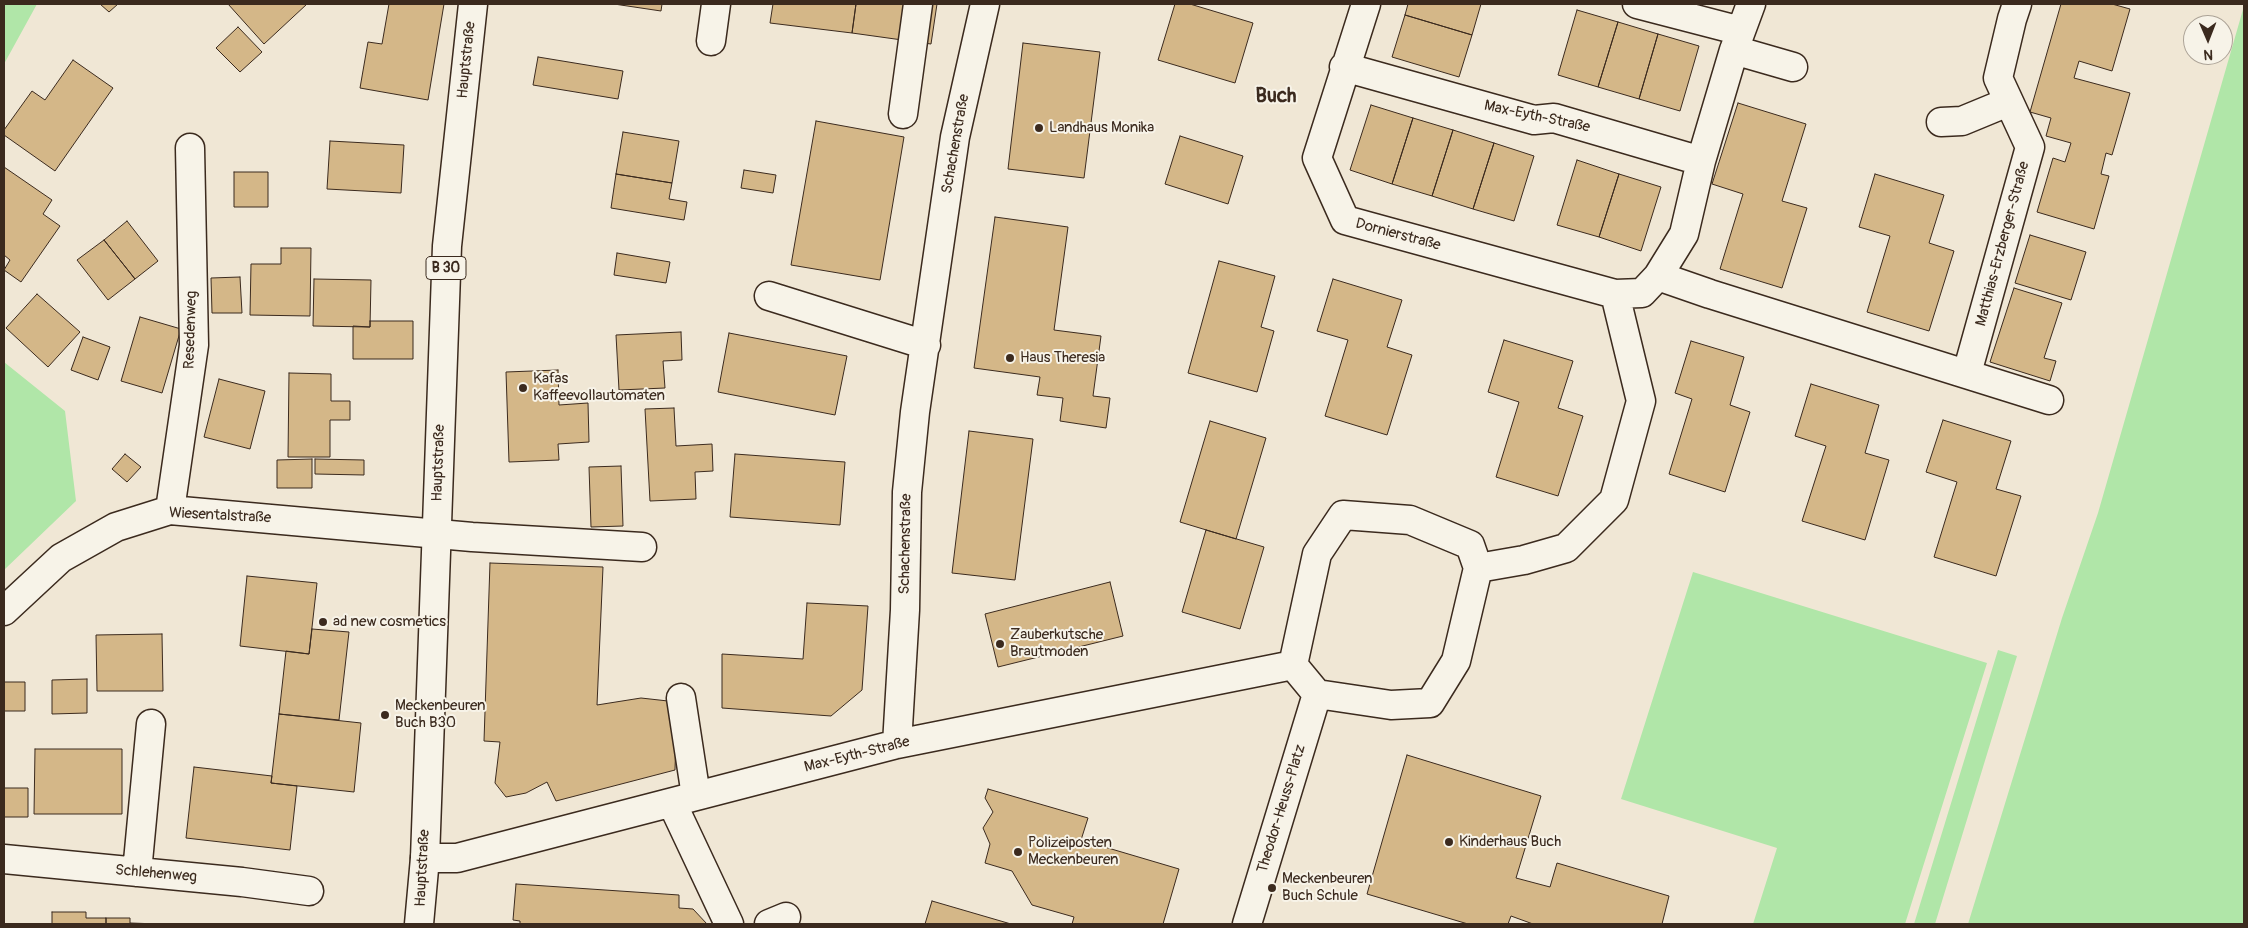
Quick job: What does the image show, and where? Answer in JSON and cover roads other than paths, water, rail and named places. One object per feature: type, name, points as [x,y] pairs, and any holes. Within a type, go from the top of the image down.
[{"type":"street","name":"Hauptstraße","points":[[419,924],[425,858],[447,246],[473,4]]},
{"type":"street","points":[[711,42],[716,4]]},
{"type":"street","points":[[902,114],[918,4]]},
{"type":"street","name":"Schachenstraße","points":[[897,744],[905,610],[907,492],[915,412],[955,137],[985,4]]},
{"type":"street","name":"Dornierstraße","points":[[1366,4],[1344,67],[1317,158],[1345,220],[1615,294]]},
{"type":"street","points":[[1637,4],[1738,41],[1793,66]]},
{"type":"street","points":[[1478,568],[1524,560],[1566,548],[1614,500],[1642,401],[1615,294],[1642,293],[1658,276],[1684,234],[1701,161],[1751,4]]},
{"type":"street","name":"Matthias-Erzberger-Straße","points":[[1967,373],[2030,147],[1998,78],[2017,4]]},
{"type":"street","name":"Max-Eyth-Straße","points":[[1344,67],[1534,120],[1554,118],[1701,161]]},
{"type":"street","points":[[1941,122],[1962,121],[2008,102]]},
{"type":"street","name":"Resedenweg","points":[[170,510],[194,345],[190,148]]},
{"type":"street","points":[[1658,276],[2049,400]]},
{"type":"street","points":[[769,296],[926,345]]},
{"type":"street","name":"Wiesentalstraße","points":[[4,611],[61,558],[116,528],[170,510],[437,534],[642,547]]},
{"type":"street","points":[[1343,516],[1410,520],[1470,545],[1478,568],[1456,661],[1430,703],[1391,706],[1317,694],[1293,665],[1317,554],[1343,516]]},
{"type":"street","name":"Max-Eyth-Straße","points":[[425,858],[457,858],[897,744],[1293,665]]},
{"type":"street","name":"Theodor-Heuss-Platz","points":[[1246,924],[1317,694]]},
{"type":"street","points":[[681,698],[684,799],[728,924]]},
{"type":"street","points":[[137,872],[151,724]]},
{"type":"street","name":"Schlehenweg","points":[[4,859],[242,882],[309,891]]},
{"type":"place","name":"Landhaus Monika","points":[[1039,128]]},
{"type":"place","name":"Haus Theresia","points":[[1010,358]]},
{"type":"place","name":"Kafas Kaffeevollautomaten","points":[[523,388]]},
{"type":"place","name":"ad new cosmetics","points":[[323,622]]},
{"type":"place","name":"Zauberkutsche Brautmoden","points":[[1000,644]]},
{"type":"place","name":"Meckenbeuren Buch B30","points":[[385,715]]},
{"type":"place","name":"Kinderhaus Buch","points":[[1449,842]]},
{"type":"place","name":"Polizeiposten Meckenbeuren","points":[[1018,852]]},
{"type":"place","name":"Meckenbeuren Buch Schule","points":[[1272,888]]},
{"type":"district","name":"Buch","points":[[1276,97]]}]
